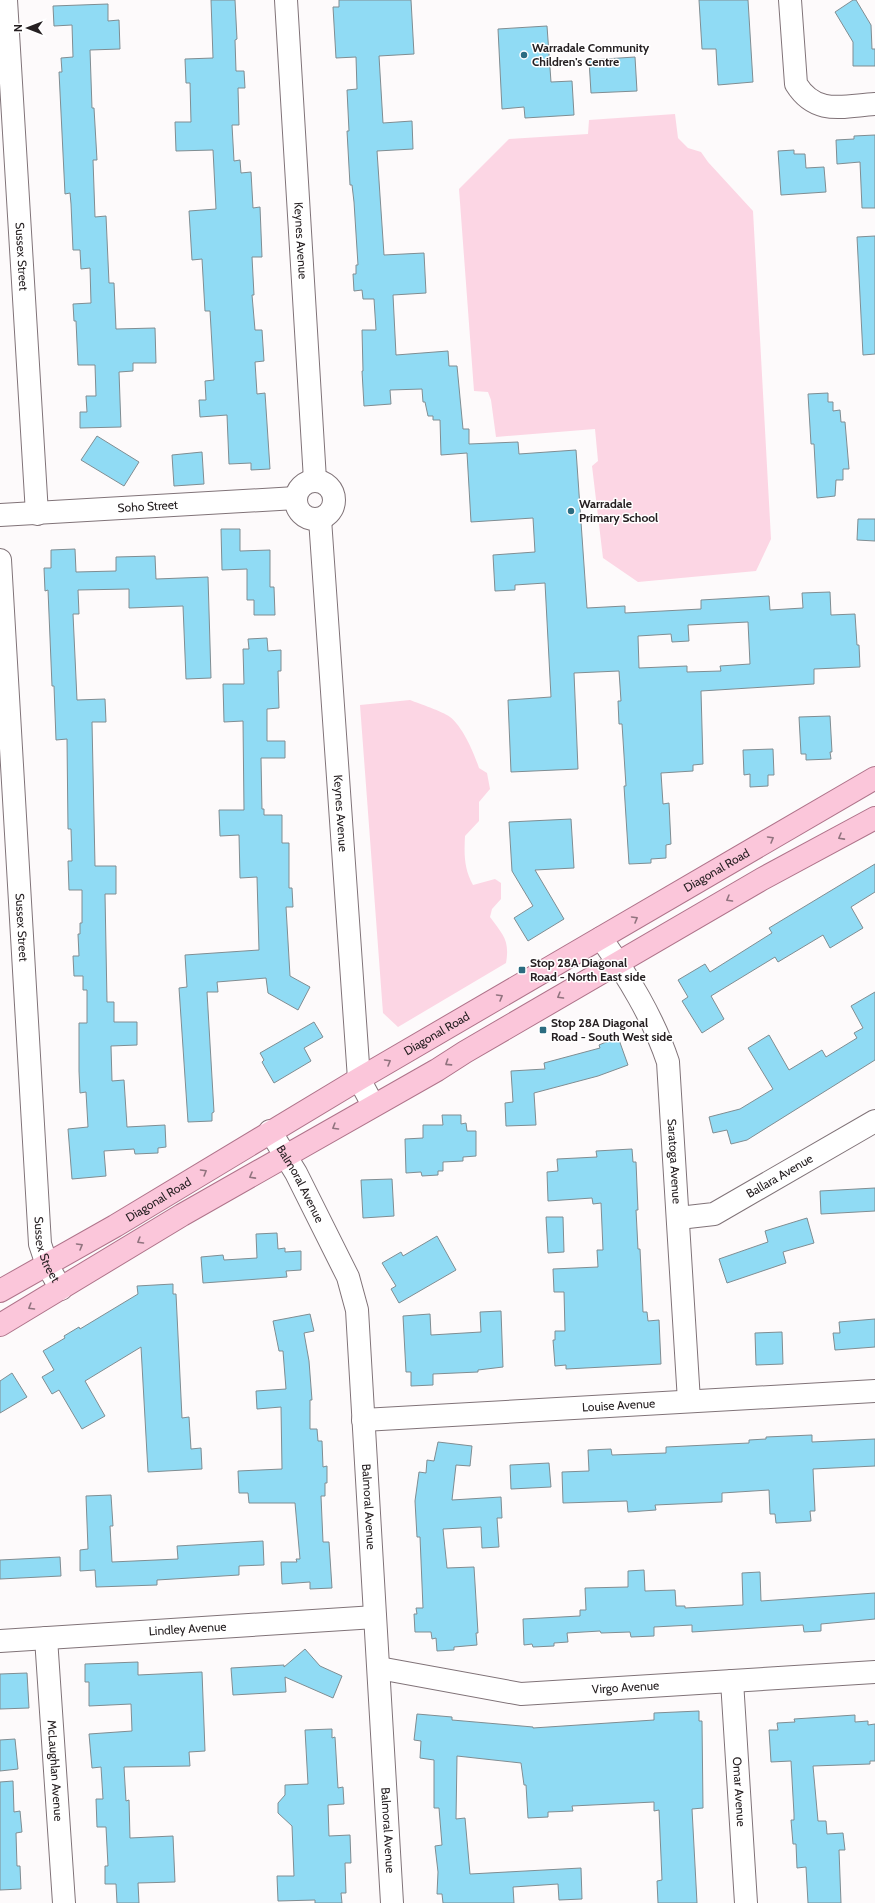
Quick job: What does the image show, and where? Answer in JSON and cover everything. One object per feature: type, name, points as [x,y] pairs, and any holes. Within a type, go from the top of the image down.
[{"type":"main road","name":"Diagonal Road","points":[[0,1291],[115,1226],[270,1131],[875,778]]},
{"type":"main road","points":[[0,1325],[182,1215],[373,1105],[437,1070],[465,1052],[762,879],[875,818]]},
{"type":"street","name":"Sussex Street","points":[[6,0],[37,514]]},
{"type":"street","name":"Keynes Avenue","points":[[286,0],[315,480]]},
{"type":"street","points":[[790,0],[796,84],[803,96],[814,104],[827,108],[875,104]]},
{"type":"street","points":[[315,480],[328,485],[332,490],[334,498],[331,511],[320,519],[309,519],[303,515],[298,510],[296,498],[302,486],[315,480]]},
{"type":"street","name":"Soho Street","points":[[0,515],[296,498]]},
{"type":"street","name":"Keynes Avenue","points":[[320,519],[359,1079],[373,1105]]},
{"type":"street","name":"Sussex Street","points":[[0,560],[40,1244],[47,1265],[61,1289]]},
{"type":"street","name":"Saratoga Avenue","points":[[601,938],[618,963],[659,1035],[668,1062],[690,1401]]},
{"type":"street","name":"Ballara Avenue","points":[[679,1218],[714,1214],[875,1121]]},
{"type":"street","name":"Balmoral Avenue","points":[[270,1131],[296,1173],[348,1277],[357,1310],[392,1903]]},
{"type":"street","name":"Louise Avenue","points":[[363,1420],[875,1391]]},
{"type":"street","name":"Lindley Avenue","points":[[0,1641],[375,1617]]},
{"type":"street","name":"McLaughlan Avenue","points":[[46,1638],[64,1903]]},
{"type":"street","name":"Virgo Avenue","points":[[379,1668],[521,1694],[875,1672]]},
{"type":"street","name":"Omar Avenue","points":[[732,1681],[746,1903]]},
{"type":"shaded area","points":[[675,114],[678,138],[688,148],[701,152],[708,162],[753,211],[771,539],[756,571],[638,582],[603,558],[592,466],[598,461],[595,429],[496,437],[491,400],[488,392],[474,391],[459,189],[509,139],[588,134],[589,120]]},
{"type":"shaded area","points":[[410,700],[442,712],[455,721],[468,741],[479,768],[487,773],[490,789],[479,802],[479,821],[465,836],[465,861],[473,885],[495,879],[501,883],[501,899],[492,909],[490,917],[504,938],[507,955],[506,963],[398,1027],[383,1013],[360,705]]},
{"type":"building","points":[[211,0],[235,0],[237,39],[235,40],[236,71],[244,71],[245,88],[238,88],[239,125],[232,125],[234,161],[240,160],[241,173],[251,172],[253,208],[260,207],[262,257],[252,257],[254,295],[252,295],[255,330],[262,330],[264,361],[255,362],[257,394],[265,393],[270,469],[251,470],[251,463],[229,464],[227,415],[200,417],[199,400],[206,400],[205,381],[214,380],[210,311],[205,311],[202,259],[192,260],[189,211],[216,209],[213,150],[176,151],[175,122],[191,122],[190,83],[186,83],[185,59],[213,58]]},
{"type":"building","points":[[339,0],[411,0],[414,54],[379,56],[383,123],[412,121],[413,149],[377,151],[384,255],[424,253],[426,293],[393,295],[396,355],[448,351],[449,366],[457,366],[463,429],[469,429],[469,444],[518,442],[519,454],[576,450],[587,608],[625,606],[625,613],[701,609],[701,600],[769,596],[770,610],[803,608],[802,593],[830,592],[831,615],[855,614],[860,667],[814,669],[814,684],[701,691],[703,764],[693,765],[693,771],[661,773],[663,804],[669,803],[671,844],[666,845],[666,858],[651,859],[651,863],[629,864],[622,724],[619,724],[618,701],[621,701],[619,671],[574,673],[578,769],[511,772],[508,700],[551,697],[545,583],[515,585],[515,590],[495,591],[493,555],[535,552],[533,518],[471,522],[467,453],[441,455],[440,420],[433,420],[433,416],[428,416],[425,402],[423,402],[422,389],[390,390],[391,404],[364,406],[362,330],[376,330],[374,299],[363,299],[362,290],[354,291],[353,274],[356,274],[356,265],[358,265],[354,202],[352,185],[350,185],[347,131],[349,131],[347,90],[357,89],[356,57],[336,58],[333,7],[339,7]],"holes":[[[748,622],[750,664],[720,666],[721,671],[687,672],[687,666],[639,668],[638,636],[671,634],[672,642],[689,641],[688,625]]]},
{"type":"building","points":[[699,0],[748,0],[753,82],[718,85],[716,49],[702,49]]},
{"type":"building","points":[[853,0],[856,0],[871,25],[872,49],[875,49],[875,66],[853,66],[853,42],[835,12]]},
{"type":"building","points":[[108,4],[108,21],[119,20],[120,49],[90,50],[92,108],[94,108],[97,160],[93,160],[95,217],[106,216],[109,283],[114,283],[116,329],[155,328],[156,363],[133,363],[133,371],[119,372],[121,427],[80,428],[80,412],[87,412],[86,396],[96,396],[95,365],[78,365],[76,321],[74,321],[73,304],[91,303],[90,268],[81,269],[80,250],[73,250],[70,193],[65,194],[59,72],[62,72],[61,58],[73,57],[72,25],[54,26],[53,6]]},
{"type":"building","name":"Warradale Community Children's Centre","points":[[547,26],[551,82],[572,81],[574,115],[525,118],[524,107],[502,109],[498,29]]},
{"type":"building","points":[[635,57],[637,91],[591,93],[589,60]]},
{"type":"building","points":[[875,135],[875,208],[862,208],[860,162],[837,164],[836,140],[854,139],[854,136]]},
{"type":"building","points":[[794,150],[794,154],[805,154],[806,168],[824,167],[826,192],[781,195],[778,151]]},
{"type":"building","points":[[875,236],[875,354],[863,355],[857,237]]},
{"type":"building","points":[[828,393],[828,402],[833,402],[833,411],[840,410],[841,422],[845,422],[849,469],[843,469],[843,480],[836,480],[835,496],[817,498],[814,444],[811,444],[808,394]]},
{"type":"building","points":[[97,436],[139,462],[124,486],[81,460]]},
{"type":"building","points":[[202,452],[204,484],[174,486],[172,455]]},
{"type":"building","points":[[858,519],[875,519],[875,541],[857,540]]},
{"type":"building","points":[[221,529],[240,529],[240,551],[270,550],[270,587],[274,587],[275,615],[254,615],[254,600],[247,600],[247,569],[222,570]]},
{"type":"building","points":[[75,549],[76,572],[116,571],[116,557],[155,556],[156,579],[208,577],[211,678],[186,679],[183,606],[129,608],[129,589],[78,590],[79,614],[73,614],[77,700],[105,699],[106,722],[92,722],[95,866],[116,866],[116,894],[105,894],[107,1002],[114,1002],[114,1022],[137,1022],[137,1045],[111,1046],[112,1081],[124,1080],[127,1127],[165,1125],[166,1147],[158,1148],[158,1153],[135,1154],[134,1149],[104,1151],[106,1176],[72,1179],[68,1129],[88,1127],[86,1092],[80,1093],[79,1071],[79,1023],[87,1023],[87,990],[83,990],[83,976],[74,976],[73,956],[79,956],[78,934],[80,934],[80,923],[82,923],[82,890],[69,890],[68,861],[72,861],[71,829],[68,829],[67,739],[56,740],[48,590],[45,591],[44,568],[51,568],[51,550]]},
{"type":"building","points":[[267,638],[268,651],[281,650],[281,671],[278,671],[279,708],[267,709],[267,741],[285,741],[285,758],[261,758],[262,809],[264,809],[264,815],[282,815],[282,843],[289,843],[289,888],[292,888],[293,907],[286,907],[290,976],[310,987],[298,1010],[268,993],[266,978],[217,982],[218,992],[207,992],[214,1112],[212,1113],[212,1121],[188,1122],[179,988],[187,987],[185,955],[259,950],[257,877],[240,878],[239,835],[220,836],[219,810],[244,810],[243,721],[224,722],[223,684],[244,684],[243,649],[249,649],[248,639]]},
{"type":"building","points":[[830,716],[831,759],[806,760],[806,754],[801,754],[799,717]]},
{"type":"building","points":[[773,749],[774,775],[768,775],[768,786],[750,787],[750,774],[744,775],[743,750]]},
{"type":"building","points":[[571,819],[574,868],[535,870],[564,919],[528,941],[514,918],[533,906],[512,871],[509,822]]},
{"type":"building","points":[[875,864],[875,892],[851,907],[863,928],[830,948],[823,935],[778,962],[775,957],[711,996],[724,1019],[702,1033],[682,1001],[688,997],[678,980],[705,964],[710,972],[772,933],[769,928]]},
{"type":"building","points":[[875,992],[875,1060],[747,1140],[731,1144],[727,1130],[713,1133],[709,1117],[740,1109],[773,1089],[748,1048],[769,1035],[789,1070],[822,1050],[826,1057],[857,1038],[854,1033],[863,1028],[851,1006]]},
{"type":"building","points":[[314,1022],[323,1037],[304,1048],[311,1061],[274,1083],[262,1062],[264,1060],[260,1053]]},
{"type":"building","points":[[618,1037],[628,1065],[598,1076],[534,1093],[536,1125],[506,1126],[505,1103],[513,1102],[511,1071],[545,1069],[544,1063],[600,1048],[599,1045]]},
{"type":"building","points":[[442,1115],[461,1115],[461,1124],[466,1123],[467,1131],[476,1131],[476,1156],[463,1157],[463,1161],[443,1162],[443,1171],[438,1171],[438,1175],[422,1176],[421,1172],[406,1173],[405,1139],[423,1138],[423,1125],[443,1125]]},
{"type":"building","points":[[632,1149],[633,1162],[636,1162],[638,1210],[636,1210],[638,1249],[640,1249],[643,1312],[647,1312],[648,1321],[659,1320],[661,1364],[566,1369],[566,1365],[555,1366],[553,1340],[555,1340],[555,1331],[565,1331],[564,1292],[554,1292],[553,1269],[598,1267],[597,1250],[603,1250],[601,1203],[593,1204],[592,1198],[548,1201],[547,1172],[558,1171],[557,1159],[597,1157],[596,1151]]},
{"type":"building","points":[[392,1179],[394,1216],[363,1218],[361,1180]]},
{"type":"building","points":[[875,1188],[875,1211],[821,1214],[820,1191]]},
{"type":"building","points":[[546,1217],[563,1217],[564,1252],[548,1253]]},
{"type":"building","points":[[807,1218],[814,1243],[783,1252],[786,1263],[727,1283],[719,1259],[768,1242],[765,1231]]},
{"type":"building","points":[[277,1233],[278,1249],[285,1248],[285,1252],[301,1251],[301,1270],[286,1271],[287,1277],[203,1283],[201,1257],[223,1255],[224,1260],[257,1258],[256,1234]]},
{"type":"building","points":[[437,1236],[456,1270],[399,1303],[391,1289],[396,1286],[382,1263],[401,1252],[403,1256]]},
{"type":"building","points":[[173,1284],[173,1294],[176,1294],[182,1418],[189,1417],[191,1449],[201,1448],[202,1469],[148,1472],[141,1347],[85,1381],[105,1416],[82,1429],[59,1390],[52,1394],[42,1377],[54,1370],[43,1351],[65,1338],[64,1336],[79,1327],[80,1329],[138,1294],[137,1286]]},
{"type":"building","points":[[501,1311],[503,1367],[478,1370],[478,1372],[433,1374],[433,1385],[411,1386],[411,1372],[406,1372],[403,1316],[430,1314],[431,1335],[481,1332],[480,1312]]},
{"type":"building","points":[[310,1314],[314,1331],[304,1333],[309,1361],[312,1400],[310,1400],[310,1429],[317,1429],[318,1441],[322,1441],[323,1467],[327,1466],[325,1496],[321,1496],[323,1542],[329,1542],[332,1588],[310,1589],[310,1582],[282,1584],[281,1562],[297,1562],[296,1559],[300,1559],[295,1503],[249,1503],[248,1493],[239,1493],[238,1471],[282,1469],[281,1407],[257,1409],[256,1391],[286,1389],[283,1351],[279,1351],[273,1321]]},
{"type":"building","points":[[875,1319],[875,1347],[835,1350],[833,1333],[840,1333],[839,1322]]},
{"type":"building","points":[[782,1332],[783,1364],[756,1365],[755,1333]]},
{"type":"building","points":[[12,1373],[27,1397],[0,1413],[0,1381]]},
{"type":"building","points":[[812,1435],[812,1442],[875,1439],[875,1466],[813,1469],[815,1511],[810,1511],[811,1521],[776,1523],[775,1514],[770,1514],[769,1490],[722,1493],[722,1502],[655,1505],[656,1510],[628,1512],[627,1501],[563,1503],[562,1472],[589,1471],[588,1450],[611,1449],[612,1455],[666,1453],[666,1447],[749,1443],[749,1440],[766,1439],[766,1437]]},
{"type":"building","points":[[438,1442],[472,1446],[470,1466],[456,1465],[452,1500],[501,1497],[502,1518],[497,1518],[499,1547],[482,1548],[481,1527],[443,1529],[447,1568],[474,1567],[478,1633],[476,1633],[477,1645],[454,1647],[454,1650],[437,1651],[436,1638],[432,1639],[431,1632],[415,1632],[414,1614],[417,1614],[416,1608],[423,1608],[420,1537],[417,1537],[415,1501],[419,1472],[426,1473],[427,1460],[434,1461]]},
{"type":"building","points":[[549,1463],[551,1487],[511,1489],[510,1465]]},
{"type":"building","points":[[111,1495],[113,1526],[110,1526],[112,1562],[178,1559],[177,1546],[263,1541],[264,1565],[239,1566],[239,1575],[157,1580],[157,1585],[96,1587],[95,1570],[80,1571],[80,1550],[88,1549],[86,1496]]},
{"type":"building","points":[[60,1557],[61,1576],[0,1579],[0,1560]]},
{"type":"building","points":[[644,1570],[645,1591],[675,1590],[676,1606],[685,1606],[685,1608],[743,1605],[742,1573],[760,1572],[761,1601],[875,1593],[875,1619],[821,1624],[821,1631],[804,1632],[803,1625],[692,1632],[692,1625],[654,1627],[654,1636],[631,1637],[630,1632],[601,1633],[600,1631],[567,1633],[568,1642],[554,1643],[554,1646],[533,1647],[532,1644],[524,1645],[523,1619],[580,1616],[580,1610],[586,1610],[585,1588],[628,1587],[628,1571]]},
{"type":"building","points":[[305,1649],[320,1666],[342,1676],[333,1698],[285,1677],[286,1692],[233,1695],[231,1668],[284,1665],[284,1667]]},
{"type":"building","points":[[138,1662],[138,1675],[202,1672],[205,1751],[189,1752],[190,1766],[124,1767],[126,1801],[129,1800],[130,1838],[173,1836],[175,1882],[138,1883],[139,1903],[117,1903],[116,1884],[105,1884],[105,1866],[108,1866],[106,1827],[97,1827],[96,1799],[103,1799],[101,1767],[92,1768],[89,1734],[132,1731],[131,1704],[89,1706],[89,1682],[85,1682],[85,1664]]},
{"type":"building","points":[[27,1673],[29,1708],[0,1709],[0,1674]]},
{"type":"building","points":[[699,1711],[699,1721],[702,1721],[703,1808],[692,1809],[697,1903],[658,1903],[657,1881],[662,1880],[659,1810],[654,1811],[654,1802],[572,1806],[573,1811],[548,1812],[548,1817],[528,1818],[526,1785],[524,1785],[521,1763],[457,1756],[456,1819],[465,1818],[470,1874],[581,1868],[582,1899],[559,1900],[558,1884],[513,1887],[514,1903],[443,1903],[442,1894],[437,1894],[438,1872],[435,1846],[442,1845],[439,1808],[434,1808],[434,1760],[420,1758],[421,1741],[414,1740],[417,1714],[452,1717],[452,1720],[533,1728],[654,1720],[654,1713]]},
{"type":"building","points":[[855,1715],[855,1722],[868,1721],[868,1725],[875,1724],[875,1761],[870,1761],[870,1764],[813,1766],[818,1821],[826,1821],[827,1834],[843,1833],[845,1850],[839,1850],[841,1903],[808,1903],[806,1867],[797,1868],[796,1844],[793,1844],[791,1820],[794,1820],[794,1814],[791,1761],[771,1762],[769,1730],[778,1730],[777,1723],[795,1722],[794,1719]]},
{"type":"building","points":[[332,1729],[332,1738],[335,1737],[338,1788],[343,1787],[344,1804],[328,1805],[329,1836],[350,1835],[351,1863],[345,1863],[346,1893],[341,1893],[342,1903],[315,1903],[315,1900],[278,1901],[277,1876],[294,1876],[292,1826],[278,1813],[278,1803],[285,1795],[285,1785],[308,1784],[305,1730]]},
{"type":"building","points":[[15,1739],[18,1769],[0,1771],[0,1740]]},
{"type":"building","points":[[13,1781],[14,1812],[20,1811],[22,1832],[16,1833],[17,1866],[20,1866],[21,1889],[0,1890],[0,1782]]},
{"type":"place","name":"Warradale Community Children's Centre","points":[[524,55]]},
{"type":"place","name":"Warradale Primary School","points":[[571,511]]},
{"type":"place","name":"Stop 28A Diagonal Road - North East side","points":[[522,970]]},
{"type":"place","name":"Stop 28A Diagonal Road - South West side","points":[[543,1030]]}]
